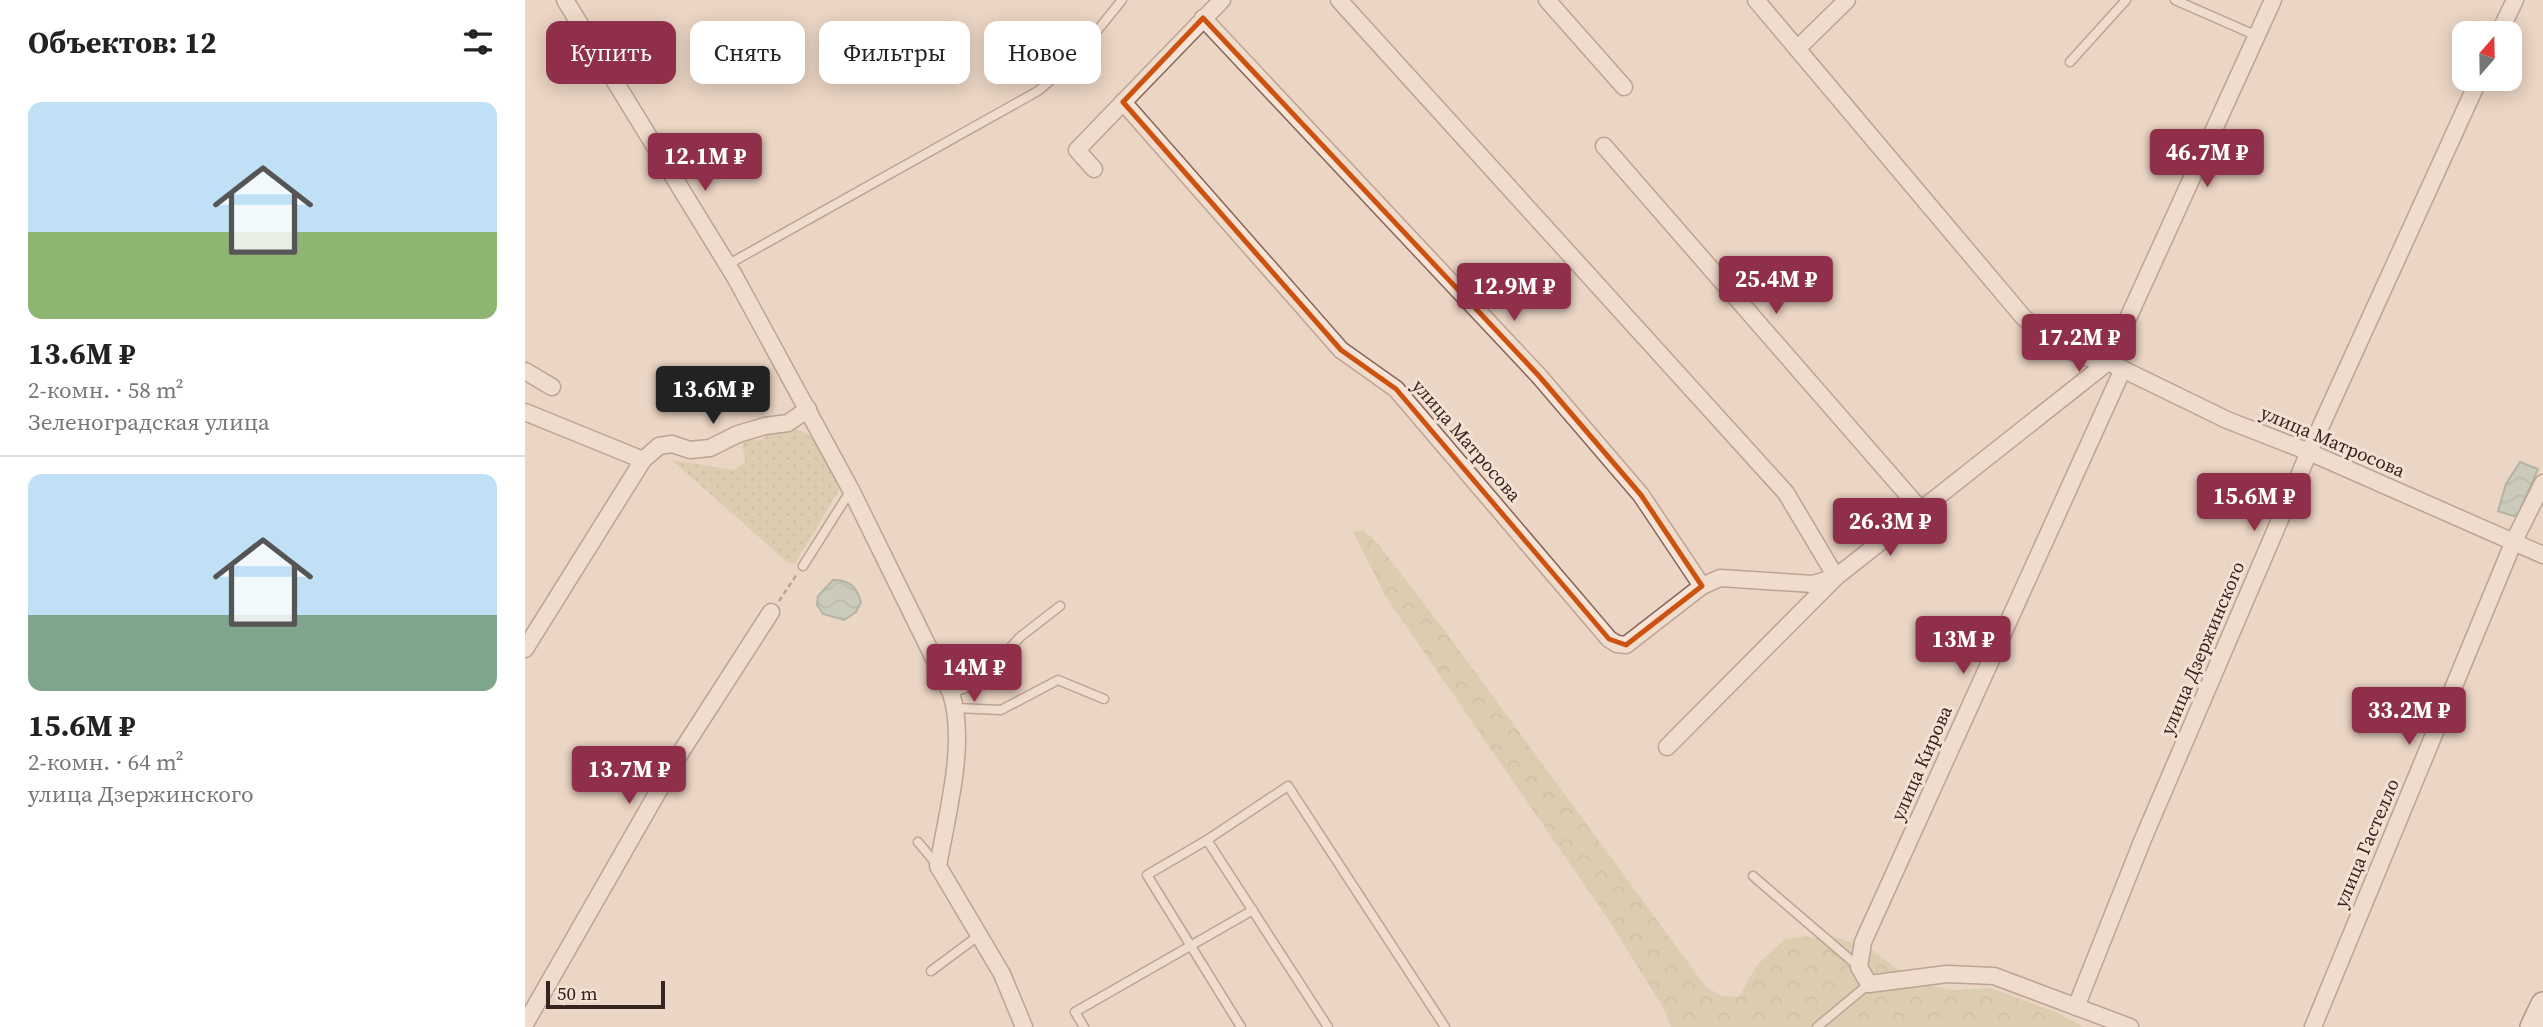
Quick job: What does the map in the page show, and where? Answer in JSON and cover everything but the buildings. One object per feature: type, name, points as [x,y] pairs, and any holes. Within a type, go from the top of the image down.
[{"type":"street","points":[[565,0],[727,265],[808,409],[851,490],[953,701],[956,757],[938,866],[1002,974],[1024,1027]]},
{"type":"street","points":[[1094,169],[1077,150],[1222,0]]},
{"type":"street","points":[[1339,0],[1786,493],[1836,577]]},
{"type":"street","points":[[1548,0],[1624,87]]},
{"type":"street","name":"улица Матросова","points":[[1756,0],[2024,318],[2060,345],[2083,356],[2108,362],[2227,420],[2309,452],[2543,555]]},
{"type":"street","points":[[1798,48],[1847,0]]},
{"type":"street","points":[[2108,362],[2273,0]]},
{"type":"street","points":[[2505,21],[2515,0]]},
{"type":"street","points":[[1203,18],[1539,376],[1641,495],[1702,586]]},
{"type":"street","name":"улица Дзержинского","points":[[2076,1007],[2149,826],[2309,452],[2474,91]]},
{"type":"street","name":"улица Матросова","points":[[1123,102],[1342,350],[1396,389],[1609,639],[1626,645],[1702,586],[1720,578],[1814,584],[1836,577]]},
{"type":"street","points":[[1604,146],[1921,510]]},
{"type":"street","name":"улица Матросова","points":[[1667,747],[1836,577],[2108,362]]},
{"type":"street","name":"улица Кирова","points":[[1859,967],[1863,942],[2123,369]]},
{"type":"street","points":[[525,371],[552,387]]},
{"type":"street","points":[[525,649],[643,460],[659,446],[671,444],[690,450],[710,448],[756,428],[788,422],[808,409]]},
{"type":"street","points":[[525,412],[643,460]]},
{"type":"street","name":"улица Гастелло","points":[[2312,1027],[2514,541],[2543,483]]},
{"type":"street","points":[[525,1024],[679,755],[771,612]]},
{"type":"street","points":[[1859,967],[1869,984],[1947,974],[1994,976],[2130,1027]]},
{"type":"street","points":[[2532,1027],[2543,1004]]},
{"type":"lane","points":[[727,265],[1038,92],[1071,63],[1122,0]]},
{"type":"lane","points":[[2070,62],[2126,0]]},
{"type":"lane","points":[[2175,0],[2257,36]]},
{"type":"lane","points":[[803,566],[851,490]]},
{"type":"lane","points":[[953,701],[977,684],[1020,637],[1060,606]]},
{"type":"lane","points":[[953,701],[1001,710],[1058,680],[1104,699]]},
{"type":"lane","points":[[1241,1027],[1147,875],[1207,840],[1288,786],[1445,1027]]},
{"type":"lane","points":[[1207,840],[1328,1027]]},
{"type":"lane","points":[[918,842],[938,866]]},
{"type":"lane","points":[[1753,876],[1859,967]]},
{"type":"lane","points":[[1084,1027],[1075,1012],[1253,910]]},
{"type":"lane","points":[[931,971],[978,936]]},
{"type":"lane","points":[[1817,1027],[1869,984]]},
{"type":"path","points":[[771,612],[803,566]]},
{"type":"highlighted area","points":[[1203,18],[1539,376],[1641,495],[1702,586],[1626,645],[1609,639],[1396,389],[1341,350],[1123,102]]},
{"type":"green space","points":[[795,429],[810,435],[839,481],[839,490],[796,562],[792,564],[672,460],[733,470],[745,459],[742,443],[746,440],[761,440],[768,434]]},
{"type":"green space","points":[[1363,530],[1378,544],[1445,631],[1706,987],[1722,996],[1739,997],[1757,965],[1785,939],[1804,936],[1822,940],[1839,938],[1872,950],[1902,973],[1937,987],[1954,990],[1990,988],[2058,1013],[2083,1027],[1671,1027],[1664,1009],[1608,919],[1386,597],[1353,532]]},
{"type":"water","points":[[2520,462],[2538,469],[2517,517],[2498,511],[2506,484]]},
{"type":"water","points":[[833,580],[851,585],[861,602],[856,612],[844,620],[823,614],[817,605],[818,596]]}]
